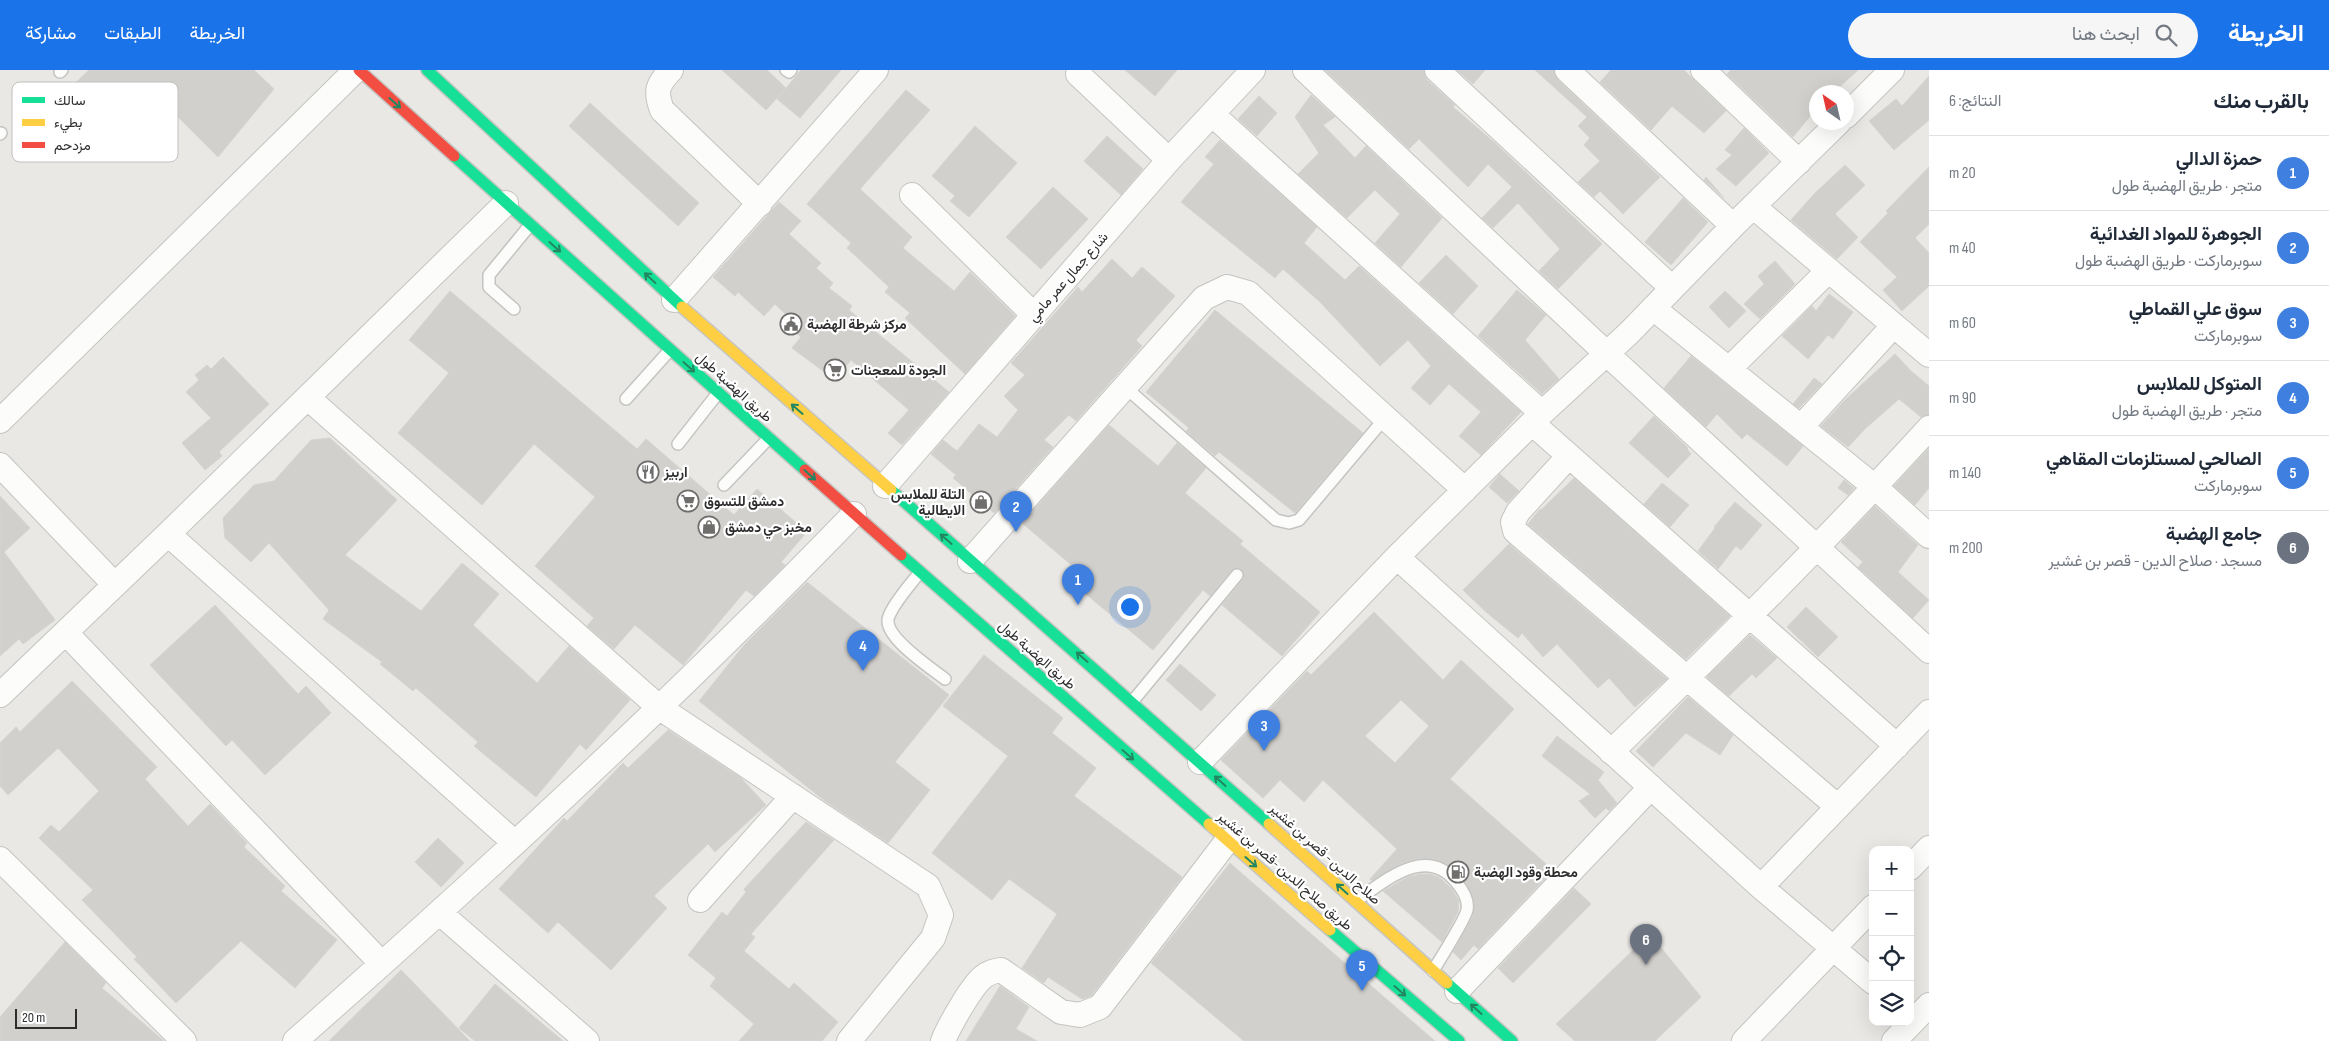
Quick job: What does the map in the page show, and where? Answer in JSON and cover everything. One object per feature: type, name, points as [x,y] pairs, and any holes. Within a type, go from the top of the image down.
[{"type":"highway","name":"طريق الهضبة طول","points":[[358,70],[854,514],[1092,722]]},
{"type":"highway","name":"طريق الهضبة طول","points":[[427,70],[674,300],[1118,690]]},
{"type":"highway","name":"صلاح الدين - قصر بن غشير","points":[[1118,690],[1512,1041]]},
{"type":"highway","name":"طريق صلاح الدين -قصر بن غشير","points":[[1092,722],[1227,842],[1459,1041]]},
{"type":"street","points":[[2,415],[358,70]]},
{"type":"street","points":[[671,70],[661,81],[657,96],[662,110],[760,204]]},
{"type":"street","points":[[674,300],[876,70]]},
{"type":"street","name":"شارع جمال عمر مامي","points":[[885,486],[1169,160],[1253,70]]},
{"type":"street","points":[[1305,70],[1606,353],[1929,651]]},
{"type":"street","points":[[1438,70],[1672,288]]},
{"type":"street","points":[[1567,70],[1733,226]]},
{"type":"street","points":[[1709,72],[1799,162]]},
{"type":"street","points":[[1854,107],[1884,73]]},
{"type":"street","points":[[1078,74],[1169,160]]},
{"type":"street","points":[[1213,115],[1537,418],[1569,456],[1897,746]]},
{"type":"street","points":[[1200,762],[1397,557],[1537,418],[1653,308],[1831,130]]},
{"type":"street","points":[[912,195],[1034,315]]},
{"type":"street","points":[[0,695],[506,204]]},
{"type":"street","points":[[1754,207],[1929,355]]},
{"type":"street","points":[[1729,369],[1829,270]]},
{"type":"street","points":[[970,561],[1204,298],[1227,288],[1248,293],[1465,490]]},
{"type":"street","points":[[1653,308],[1875,487],[1929,536]]},
{"type":"street","points":[[1801,427],[1894,325]]},
{"type":"street","points":[[308,398],[660,708],[928,886],[941,915],[933,938],[849,1041]]},
{"type":"street","points":[[1611,752],[1689,678],[1817,548],[1929,428]]},
{"type":"street","points":[[1569,456],[1518,512],[1513,522],[1515,531],[1838,807]]},
{"type":"street","points":[[0,465],[115,585]]},
{"type":"street","points":[[295,1041],[440,913],[660,708],[754,617],[854,514]]},
{"type":"street","points":[[168,534],[515,843]]},
{"type":"street","points":[[1397,557],[1761,887],[1872,981]]},
{"type":"street","points":[[66,633],[382,964]]},
{"type":"street","points":[[1761,887],[1929,712]]},
{"type":"street","points":[[1457,991],[1651,787]]},
{"type":"street","points":[[700,900],[793,796]]},
{"type":"street","points":[[942,1041],[948,1028],[981,978],[990,971],[1001,970],[1061,1012],[1080,1015],[1100,1007],[1227,842]]},
{"type":"street","points":[[1914,864],[1929,848]]},
{"type":"street","points":[[0,859],[184,1041]]},
{"type":"street","points":[[1744,1041],[1869,911]]},
{"type":"street","points":[[440,913],[587,1041]]},
{"type":"street","points":[[1894,1041],[1921,1018]]},
{"type":"lane","points":[[786,70],[789,72],[791,70]]},
{"type":"lane","points":[[514,309],[489,287],[489,275],[530,225]]},
{"type":"lane","points":[[626,399],[670,350]]},
{"type":"lane","points":[[1125,388],[1276,520],[1289,523],[1299,520],[1385,418]]},
{"type":"lane","points":[[678,444],[718,393]]},
{"type":"lane","points":[[724,485],[769,438]]},
{"type":"lane","points":[[920,572],[888,617],[888,630],[900,643],[945,680]]},
{"type":"lane","points":[[1132,702],[1237,575]]},
{"type":"lane","points":[[1355,901],[1404,870],[1426,864],[1451,876],[1463,891],[1467,910],[1433,971]]},
{"type":"building","points":[[89,70],[254,70],[274,89],[218,157],[178,117],[178,82],[76,82]]},
{"type":"building","points":[[722,70],[767,70],[786,88],[766,110]]},
{"type":"building","points":[[801,70],[841,70],[800,118],[777,99]]},
{"type":"building","points":[[1125,70],[1177,70],[1155,96]]},
{"type":"building","points":[[1325,70],[1424,70],[1427,80],[1455,105],[1453,107],[1495,143],[1602,244],[1558,289],[1539,271],[1560,249],[1518,203],[1493,228],[1482,218],[1512,187],[1488,164],[1468,187],[1419,139],[1409,149]]},
{"type":"building","points":[[1457,70],[1485,70],[1473,84]]},
{"type":"building","points":[[1535,70],[1554,70],[1558,80],[1660,177],[1623,214],[1600,191],[1594,197],[1578,182],[1600,161],[1584,145],[1590,138],[1578,126],[1587,117]]},
{"type":"building","points":[[1611,70],[1684,70],[1726,111],[1704,133],[1672,106],[1651,130],[1600,82]]},
{"type":"building","points":[[1731,70],[1858,70],[1842,85],[1809,85],[1809,118],[1793,137],[1727,74]]},
{"type":"building","points":[[1929,76],[1929,120],[1894,150],[1869,121],[1896,99],[1902,106]]},
{"type":"building","points":[[906,90],[930,110],[860,189],[912,237],[903,248],[954,291],[970,272],[1015,316],[965,374],[905,318],[910,313],[885,292],[889,287],[847,248],[851,243],[807,204]]},
{"type":"building","points":[[1311,95],[1335,117],[1323,125],[1355,158],[1366,146],[1442,218],[1401,267],[1375,243],[1400,214],[1375,190],[1347,218],[1298,174],[1319,153],[1295,117]]},
{"type":"building","points":[[1259,96],[1277,113],[1257,136],[1238,119]]},
{"type":"building","points":[[590,103],[699,203],[678,226],[569,126]]},
{"type":"building","points":[[975,126],[1017,163],[969,217],[950,201],[955,196],[932,176]]},
{"type":"building","points":[[1744,128],[1769,153],[1736,186],[1716,169],[1732,155],[1725,150]]},
{"type":"building","points":[[1107,136],[1143,169],[1121,195],[1084,161]]},
{"type":"building","points":[[1220,140],[1317,227],[1304,243],[1345,280],[1359,266],[1521,412],[1481,455],[1459,436],[1481,412],[1449,384],[1430,405],[1411,388],[1431,366],[1408,340],[1380,366],[1320,302],[1283,269],[1275,278],[1181,202],[1214,164],[1205,157]]},
{"type":"building","points":[[1845,165],[1865,185],[1835,214],[1858,237],[1837,259],[1791,220],[1814,194]]},
{"type":"building","points":[[1929,167],[1929,224],[1915,238],[1929,253],[1929,286],[1902,311],[1883,290],[1897,277],[1860,242],[1888,213],[1886,211]]},
{"type":"building","points":[[1706,177],[1724,198],[1704,180]]},
{"type":"building","points":[[1053,187],[1088,219],[1041,269],[1006,237]]},
{"type":"building","points":[[1683,198],[1708,222],[1671,265],[1645,242]]},
{"type":"building","points":[[779,202],[801,221],[789,234],[821,263],[816,268],[833,283],[829,288],[852,306],[849,310],[949,392],[902,445],[888,433],[909,410],[851,360],[835,380],[792,348],[801,337],[796,333],[800,328],[775,304],[764,316],[738,292],[735,296],[713,277]]},
{"type":"building","points":[[1446,255],[1478,286],[1453,314],[1419,283]]},
{"type":"building","points":[[1112,259],[1132,278],[1142,267],[1175,296],[1136,340],[1142,346],[1076,421],[1069,415],[1044,440],[1053,447],[994,513],[953,478],[956,475],[931,454],[943,440],[957,451],[979,424],[997,437],[1018,410],[1004,396],[1025,375],[1011,363],[1078,287],[1082,292]]},
{"type":"building","points":[[1775,261],[1795,284],[1760,319],[1744,304],[1764,284],[1758,276]]},
{"type":"building","points":[[1517,290],[1546,315],[1525,340],[1559,379],[1542,394],[1478,336]]},
{"type":"building","points":[[450,291],[637,449],[646,439],[734,515],[757,489],[807,532],[781,562],[785,565],[754,596],[746,590],[683,665],[635,625],[614,649],[587,626],[594,618],[535,566],[595,497],[534,444],[482,505],[398,433],[449,373],[409,340]]},
{"type":"building","points":[[1725,291],[1746,311],[1729,328],[1709,307]]},
{"type":"building","points":[[1829,294],[1853,312],[1833,339],[1828,335],[1808,359],[1782,336],[1812,306],[1816,311]]},
{"type":"building","points":[[1215,310],[1363,433],[1295,513],[1219,452],[1215,456],[1186,431],[1189,428],[1146,392]]},
{"type":"building","points":[[1895,354],[1929,386],[1929,415],[1921,417],[1899,399],[1848,447],[1821,426],[1845,400]]},
{"type":"building","points":[[1691,356],[1803,446],[1787,466],[1747,434],[1742,439],[1717,414],[1706,427],[1664,388]]},
{"type":"building","points":[[223,357],[269,404],[219,452],[222,456],[205,470],[182,443],[211,418],[186,392],[199,380],[195,375],[207,365],[211,369]]},
{"type":"building","points":[[1814,378],[1822,384],[1799,408],[1793,404]]},
{"type":"building","points":[[1654,416],[1688,448],[1691,454],[1668,478],[1629,443]]},
{"type":"building","points":[[1109,425],[1158,466],[1177,443],[1206,468],[1185,493],[1243,541],[1240,544],[1320,612],[1282,656],[1222,605],[1243,579],[1244,573],[1241,569],[1232,570],[1210,596],[1203,590],[1153,650],[1081,590],[1089,580],[1022,523]]},
{"type":"building","points":[[330,438],[397,500],[345,555],[421,611],[462,563],[499,594],[473,625],[537,683],[569,646],[630,700],[586,750],[580,744],[536,797],[474,746],[478,742],[416,688],[413,691],[380,664],[382,662],[323,619],[329,610],[269,543],[251,562],[225,538],[223,518],[254,485],[274,481],[311,440]]},
{"type":"building","points":[[1929,448],[1929,488],[1915,505],[1894,486]]},
{"type":"building","points":[[1500,474],[1519,491],[1507,503],[1489,487]]},
{"type":"building","points":[[1574,478],[1730,616],[1686,659],[1528,524],[1540,509]]},
{"type":"building","points":[[1844,480],[1854,488],[1848,495],[1838,488]]},
{"type":"building","points":[[1662,483],[1689,505],[1670,527],[1644,504]]},
{"type":"building","points":[[0,496],[30,528],[4,552],[55,620],[23,644],[19,639],[0,656]]},
{"type":"building","points":[[1735,502],[1762,525],[1741,550],[1736,546],[1718,569],[1698,551],[1714,527]]},
{"type":"building","points":[[1875,506],[1918,545],[1898,572],[1929,600],[1913,618],[1858,567],[1863,562],[1841,542]]},
{"type":"building","points":[[1509,544],[1667,679],[1635,707],[1609,678],[1598,688],[1557,644],[1543,657],[1522,633],[1518,638],[1486,612],[1463,590]]},
{"type":"building","points":[[807,582],[949,695],[895,762],[930,790],[888,843],[825,801],[699,701],[745,644]]},
{"type":"building","points":[[215,605],[298,694],[306,686],[331,713],[265,775],[232,740],[226,746],[150,665]]},
{"type":"building","points":[[1806,607],[1838,637],[1818,657],[1787,627]]},
{"type":"building","points":[[1374,612],[1443,680],[1461,660],[1514,709],[1450,779],[1553,870],[1478,949],[1474,945],[1461,960],[1453,952],[1472,918],[1474,902],[1467,884],[1449,866],[1434,859],[1417,859],[1402,863],[1372,881],[1370,879],[1397,849],[1323,780],[1304,802],[1280,780],[1263,798],[1221,760],[1307,671],[1311,675]],"holes":[[[1401,700],[1429,726],[1395,763],[1365,736]]]},
{"type":"building","points":[[1750,635],[1777,658],[1756,678],[1752,674],[1729,696],[1707,677]]},
{"type":"building","points":[[984,655],[1063,718],[1052,733],[1096,768],[1074,796],[1182,877],[1091,996],[1082,999],[1048,977],[1044,983],[1022,968],[1057,914],[1009,879],[992,900],[932,853],[1008,756],[943,706]]},
{"type":"building","points":[[1180,664],[1216,695],[1201,711],[1166,680]]},
{"type":"building","points":[[72,681],[157,767],[145,779],[188,826],[210,804],[247,843],[244,847],[285,886],[281,891],[337,940],[295,988],[241,941],[176,1003],[134,959],[137,957],[82,900],[93,890],[39,838],[51,825],[59,832],[99,791],[58,748],[8,795],[0,786],[0,743],[16,727],[20,732]]},
{"type":"building","points":[[1688,697],[1733,735],[1720,755],[1686,733],[1653,767],[1636,751]]},
{"type":"building","points":[[668,730],[741,778],[766,805],[715,852],[708,844],[654,896],[667,908],[611,970],[558,922],[548,933],[499,889],[564,818],[567,821],[623,763],[628,768]]},
{"type":"building","points":[[1557,736],[1604,772],[1598,780],[1617,803],[1609,811],[1606,808],[1595,818],[1579,801],[1590,794],[1542,756]]},
{"type":"building","points":[[806,822],[834,840],[751,934],[755,937],[744,951],[789,989],[794,983],[838,1022],[822,1041],[739,1041],[754,1024],[710,986],[716,978],[688,955],[722,912],[727,916],[746,892],[744,889]]},
{"type":"building","points":[[438,838],[464,863],[441,887],[415,862]]},
{"type":"building","points":[[1230,863],[1435,1041],[1244,1041],[1151,963]]},
{"type":"building","points":[[1430,874],[1440,878],[1452,889],[1459,901],[1458,912],[1442,942],[1383,891],[1408,877]]},
{"type":"building","points":[[1574,888],[1591,904],[1513,983],[1498,968]]},
{"type":"building","points":[[1650,934],[1701,997],[1655,1041],[1575,1041],[1556,1024]]},
{"type":"building","points":[[65,942],[106,983],[102,988],[164,1041],[0,1041],[0,1017]]},
{"type":"building","points":[[401,970],[470,1041],[329,1041]]},
{"type":"building","points":[[495,984],[563,1041],[475,1041],[459,1028]]},
{"type":"building","points":[[1000,986],[1029,1007],[1016,1029],[1037,1041],[966,1041]]},
{"type":"traffic: fast","points":[[427,70],[682,307]]},
{"type":"traffic: fast","points":[[454,156],[805,470]]},
{"type":"traffic: fast","points":[[891,490],[1269,824]]},
{"type":"traffic: fast","points":[[901,555],[1209,824]]},
{"type":"traffic: fast","points":[[1330,930],[1459,1041]]},
{"type":"traffic: fast","points":[[1447,983],[1512,1041]]},
{"type":"traffic: slow","points":[[682,307],[891,490]]},
{"type":"traffic: slow","points":[[1209,824],[1330,930]]},
{"type":"traffic: slow","points":[[1269,824],[1447,983]]},
{"type":"traffic: jam","points":[[359,70],[454,156]]},
{"type":"traffic: jam","points":[[805,470],[901,555]]},
{"type":"place","name":"مركز شرطة الهضبة","points":[[791,324]]},
{"type":"place","name":"الجودة للمعجنات","points":[[835,370]]},
{"type":"place","name":"اربيز","points":[[648,472]]},
{"type":"place","name":"دمشق للتسوق","points":[[688,501]]},
{"type":"place","name":"التلة للملابس الايطالية","points":[[981,502]]},
{"type":"place","name":"مخبز حي دمشق","points":[[709,527]]},
{"type":"place","name":"الجوهرة للمواد الغدائية","points":[[1016,532]]},
{"type":"place","name":"حمزة الدالي","points":[[1078,605]]},
{"type":"place","name":"المتوكل للملابس","points":[[863,671]]},
{"type":"place","name":"سوق علي القماطي","points":[[1264,751]]},
{"type":"place","name":"محطة وقود الهضبة","points":[[1458,872]]},
{"type":"place","name":"جامع الهضبة","points":[[1646,965]]},
{"type":"place","name":"الصالحي لمستلزمات المقاهي","points":[[1362,991]]}]
